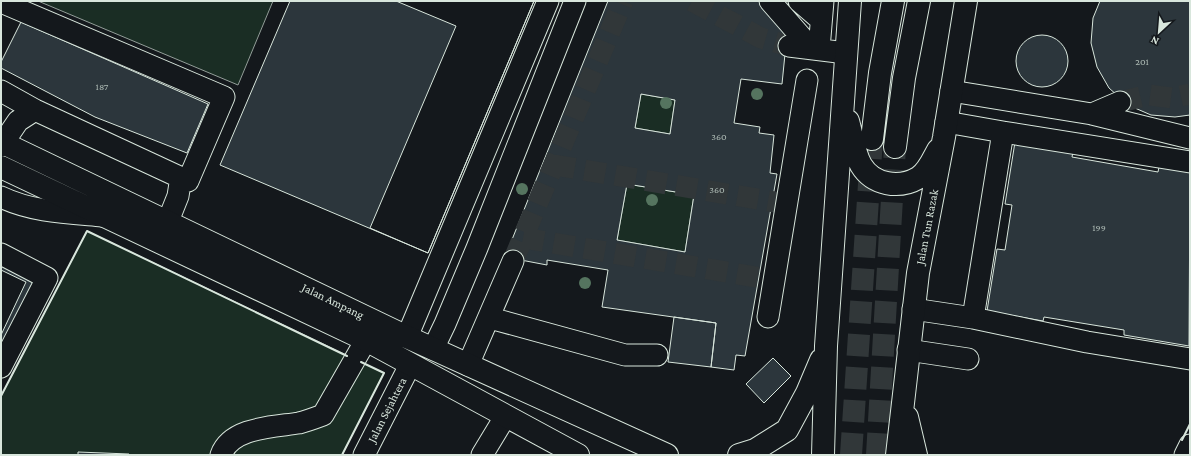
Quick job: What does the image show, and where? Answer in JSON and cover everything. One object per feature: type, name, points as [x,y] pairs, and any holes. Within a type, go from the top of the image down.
[{"type":"main road","points":[[823,455],[826,346],[850,1]]},
{"type":"main road","points":[[872,139],[880,73],[893,1]]},
{"type":"main road","points":[[895,147],[904,78],[919,1]]},
{"type":"main road","name":"Jalan Tun Razak","points":[[897,455],[918,273],[945,129],[966,1]]},
{"type":"main road","points":[[843,104],[861,164],[866,172],[879,181],[903,184],[919,177],[930,166],[945,129]]},
{"type":"main road","name":"Jalan Ampang","points":[[2,144],[168,221],[407,337],[663,454]]},
{"type":"main road","name":"Jalan Ampang","points":[[1,167],[366,340],[505,417],[578,455]]},
{"type":"main road","points":[[739,455],[755,450],[787,430],[807,393],[826,346]]},
{"type":"main road","points":[[904,402],[916,455]]},
{"type":"street","points":[[407,337],[548,1]]},
{"type":"street","points":[[433,349],[477,248],[575,1]]},
{"type":"street","points":[[770,1],[815,49]]},
{"type":"street","points":[[799,1],[822,10],[815,49]]},
{"type":"street","points":[[1,2],[35,21],[161,75],[224,96],[214,109],[188,181],[35,110],[1,91]]},
{"type":"street","points":[[789,46],[846,52]]},
{"type":"street","points":[[768,317],[807,80]]},
{"type":"street","points":[[951,91],[1092,114],[1190,138]]},
{"type":"street","points":[[1092,114],[1120,102]]},
{"type":"street","points":[[2,144],[18,121],[35,110]]},
{"type":"street","points":[[945,129],[1003,132],[1190,162]]},
{"type":"street","points":[[973,318],[1003,132]]},
{"type":"street","points":[[168,221],[178,196],[181,177]]},
{"type":"street","points":[[4,202],[54,212],[106,216]]},
{"type":"street","points":[[1,254],[47,278],[1,367]]},
{"type":"street","points":[[468,365],[490,318],[513,261]]},
{"type":"street","points":[[913,308],[973,318],[1087,342],[1151,348],[1190,359]]},
{"type":"street","points":[[490,318],[626,355],[657,355]]},
{"type":"street","points":[[221,455],[224,446],[239,436],[263,428],[300,422],[323,415],[366,340]]},
{"type":"street","points":[[908,350],[968,359]]},
{"type":"street","name":"Jalan Sejahtera","points":[[364,455],[410,365]]},
{"type":"street","points":[[482,455],[505,417]]},
{"type":"street","points":[[1185,455],[1190,445]]},
{"type":"green space","points":[[38,1],[273,1],[238,85]]},
{"type":"green space","points":[[641,94],[675,100],[670,134],[635,128]]},
{"type":"green space","points":[[627,184],[694,195],[685,252],[617,240]]},
{"type":"green space","points":[[87,231],[384,373],[342,455],[1,455],[1,396]]},
{"type":"building","points":[[290,1],[534,1],[428,253],[220,165]]},
{"type":"building","points":[[396,1],[534,1],[428,253],[370,228],[456,26]]},
{"type":"building","points":[[608,1],[763,1],[788,24],[782,84],[741,79],[734,123],[760,127],[759,133],[774,135],[770,173],[777,174],[745,356],[736,355],[734,370],[711,367],[716,323],[602,307],[608,270],[547,260],[547,265],[505,257]],"holes":[[[641,94],[675,100],[670,134],[635,128]],[[627,184],[694,195],[685,252],[617,240]]]},
{"type":"building","points":[[1100,1],[1190,1],[1190,115],[1175,117],[1151,115],[1128,105],[1109,88],[1097,67],[1091,43],[1093,18]]},
{"type":"building","points":[[21,22],[208,104],[187,153],[95,117],[1,68],[1,62]]},
{"type":"building","points":[[1042,35],[1052,37],[1060,43],[1066,51],[1068,61],[1066,71],[1060,79],[1052,85],[1042,87],[1032,85],[1024,79],[1018,71],[1016,61],[1018,51],[1024,43],[1032,37]]},
{"type":"building","points":[[1015,142],[1073,152],[1072,157],[1158,172],[1159,167],[1190,172],[1189,346],[1124,335],[1124,330],[1044,317],[1043,321],[987,311],[997,249],[1005,250],[1012,205],[1005,204]]},
{"type":"building","points":[[1,262],[40,280],[1,362]]},
{"type":"building","points":[[1,270],[26,282],[1,335]]},
{"type":"building","points":[[674,317],[716,323],[711,367],[668,362]]},
{"type":"building","points":[[773,358],[791,376],[764,403],[746,384]]},
{"type":"building","points":[[78,452],[129,454],[129,455],[78,455]]},
{"type":"tunnel","points":[[513,261],[623,1]]},
{"type":"tunnel","points":[[692,1],[761,38],[789,46]]},
{"type":"tunnel","points":[[1120,102],[1149,95],[1172,98],[1190,94]]},
{"type":"tunnel","points":[[851,455],[872,139]]},
{"type":"tunnel","points":[[877,455],[895,147]]},
{"type":"tunnel","points":[[554,165],[787,204]]},
{"type":"tunnel","points":[[523,238],[774,280]]},
{"type":"wall","points":[[1,396],[87,231],[347,356]]},
{"type":"wall","points":[[342,455],[384,373],[361,362]]},
{"type":"wall","points":[[1182,440],[1190,424]]}]
